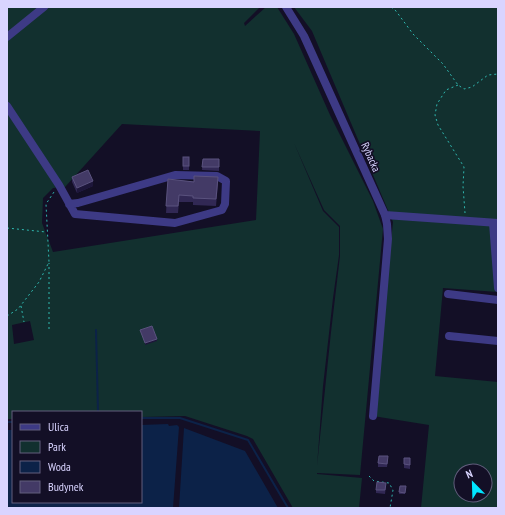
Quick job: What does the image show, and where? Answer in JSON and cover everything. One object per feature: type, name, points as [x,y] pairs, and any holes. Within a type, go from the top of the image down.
[{"type":"street","points":[[7,37],[44,7]]},
{"type":"street","name":"Rybacka","points":[[286,7],[304,36],[385,215],[387,224],[388,239],[374,416]]},
{"type":"street","points":[[7,106],[59,185],[75,214],[175,223],[222,210],[225,204],[226,181],[217,176],[175,175],[70,204]]},
{"type":"street","points":[[385,215],[496,223],[498,288]]},
{"type":"street","points":[[448,294],[498,300]]},
{"type":"street","points":[[449,336],[498,341]]},
{"type":"path","points":[[391,7],[396,11],[412,34],[443,64],[458,85],[464,88],[472,87],[488,75],[498,74]]},
{"type":"path","points":[[458,85],[446,90],[437,104],[435,115],[438,125],[464,167],[463,186],[466,221]]},
{"type":"path","points":[[49,329],[49,262],[46,204],[59,185]]},
{"type":"path","points":[[7,228],[47,232]]},
{"type":"path","points":[[7,316],[18,310],[39,282],[49,262]]},
{"type":"path","points":[[21,306],[24,322]]},
{"type":"path","points":[[369,476],[374,480],[390,483],[393,490],[390,508]]},
{"type":"path","points":[[434,508],[443,508]]},
{"type":"green space","points":[[7,7],[260,7],[244,23],[245,26],[266,7],[277,7],[294,34],[330,115],[373,201],[383,229],[360,475],[317,473],[362,478],[359,508],[293,508],[253,439],[185,416],[142,417],[142,411],[12,411],[12,419],[7,419]],"holes":[[[122,124],[260,131],[256,220],[53,252],[42,223],[43,198],[53,188],[65,187]],[[294,143],[324,210],[340,226],[340,256],[317,466],[323,386],[339,255],[339,227],[323,211]],[[30,321],[34,340],[14,344],[12,325]]]},
{"type":"green space","points":[[294,7],[498,7],[498,292],[443,288],[435,376],[498,382],[498,508],[421,508],[429,425],[373,416],[393,222],[312,31]]},
{"type":"water","points":[[168,424],[169,426],[177,425],[179,427],[173,508],[7,508],[7,430],[12,430],[12,503],[142,503],[142,425]]},
{"type":"water","points":[[184,428],[245,451],[278,508],[179,508]]},
{"type":"building","points":[[183,157],[189,157],[189,166],[183,166]]},
{"type":"building","points":[[203,159],[219,159],[219,167],[202,167]]},
{"type":"building","points":[[88,170],[93,181],[77,188],[72,177]]},
{"type":"building","points":[[194,176],[218,177],[216,199],[193,198],[193,196],[179,195],[178,206],[166,206],[168,179],[194,182]]},
{"type":"building","points":[[152,326],[157,339],[145,343],[140,330]]},
{"type":"building","points":[[379,456],[388,456],[387,464],[378,463]]},
{"type":"building","points":[[404,458],[410,458],[410,465],[404,464]]},
{"type":"building","points":[[377,482],[386,483],[385,490],[376,490]]},
{"type":"building","points":[[400,486],[406,486],[405,493],[399,492]]},
{"type":"waterway","points":[[96,330],[98,411]]},
{"type":"waterway","points":[[142,418],[180,418],[248,440],[288,508]]},
{"type":"waterway","points":[[7,422],[12,422]]}]
